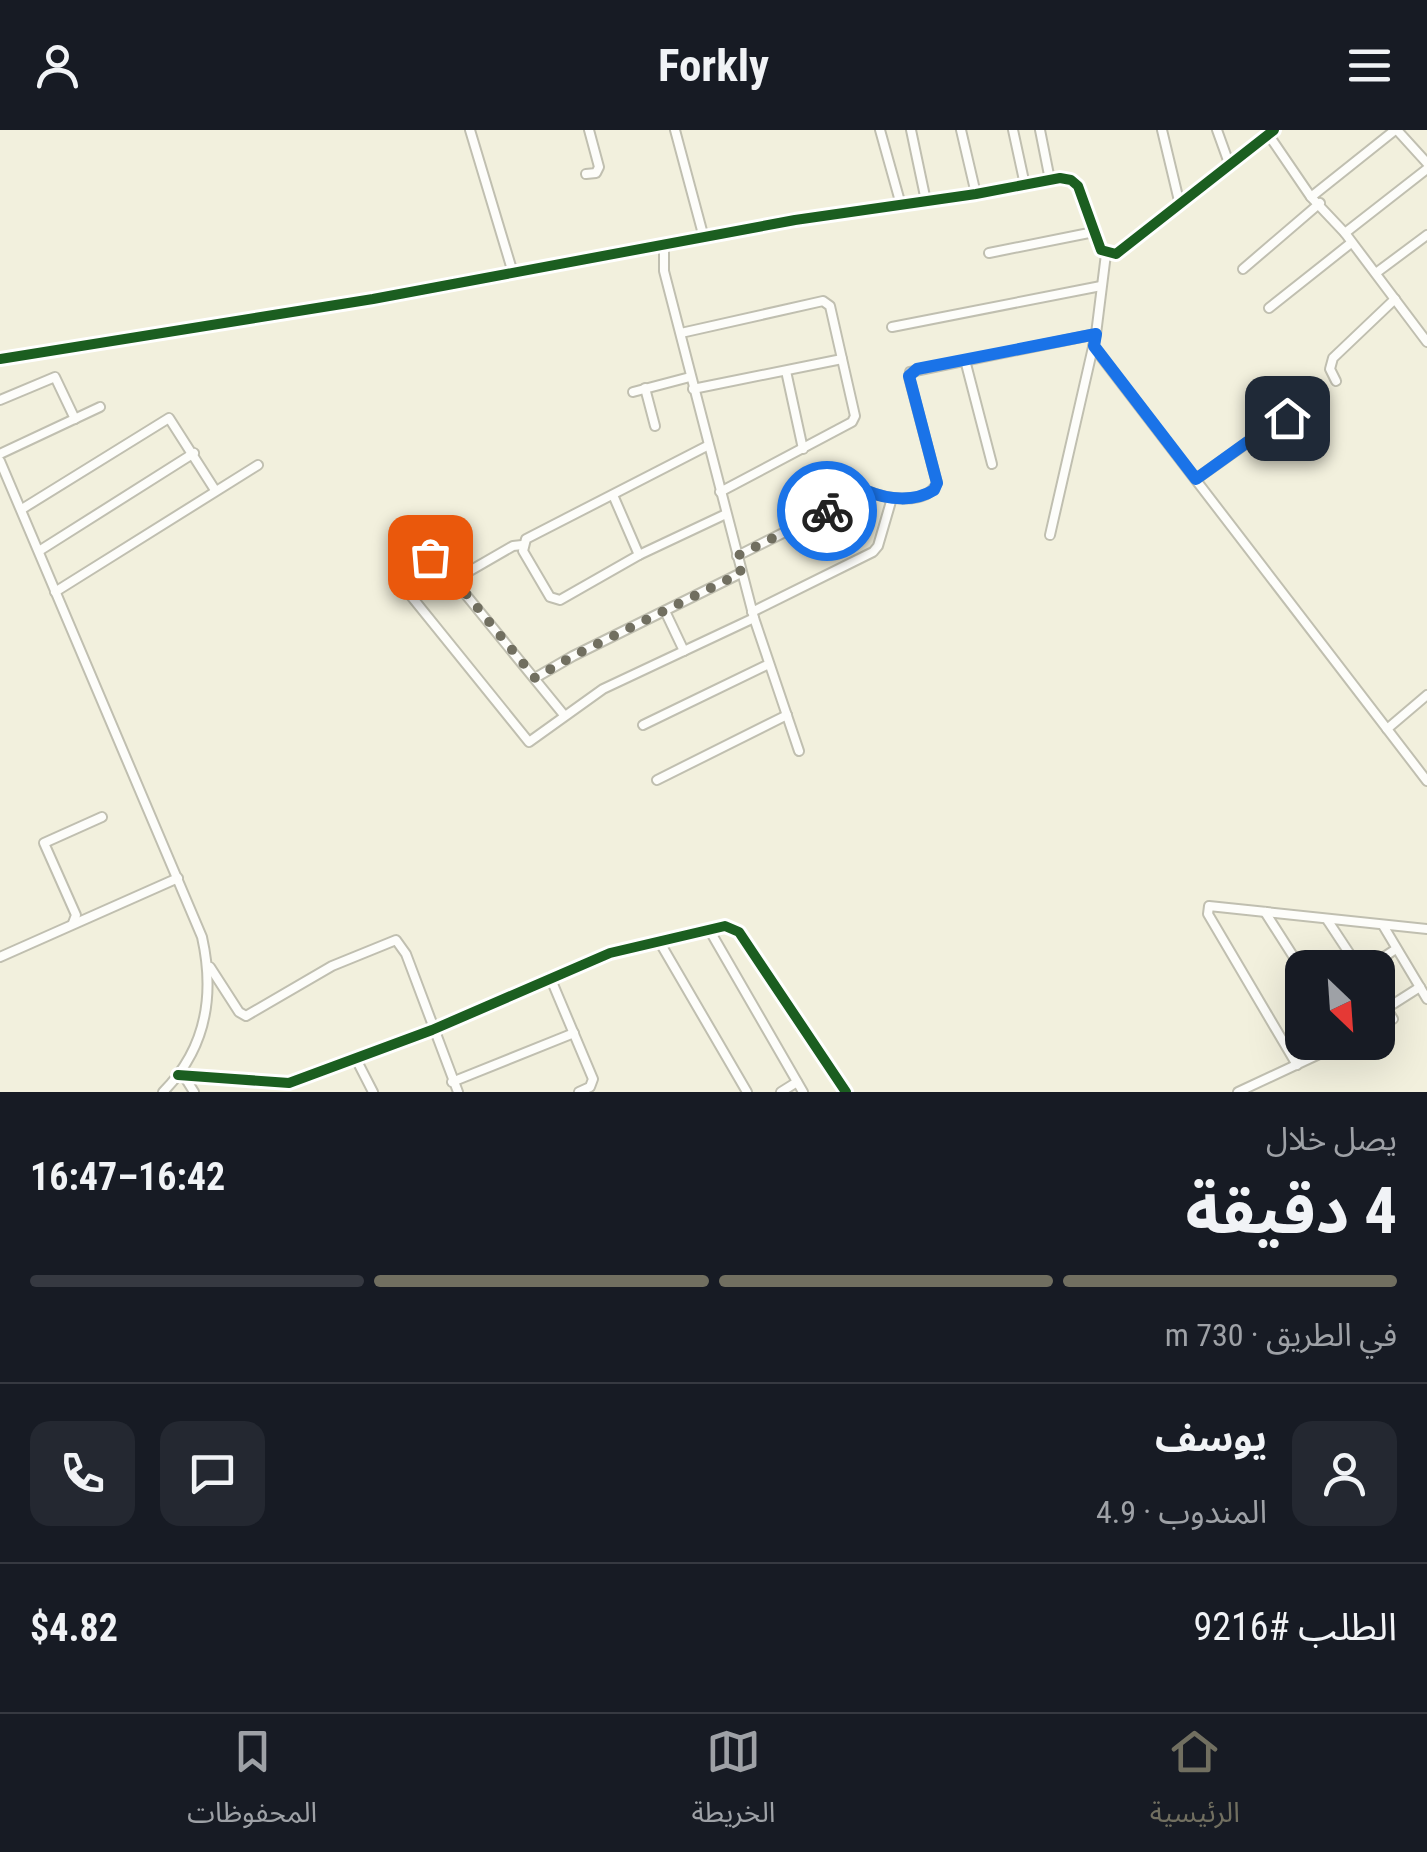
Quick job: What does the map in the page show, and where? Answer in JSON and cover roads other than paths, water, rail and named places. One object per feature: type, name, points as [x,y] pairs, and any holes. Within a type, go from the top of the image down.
[{"type":"street","points":[[470,130],[513,273]]},
{"type":"street","points":[[586,174],[596,173],[600,167],[589,130]]},
{"type":"street","points":[[674,130],[704,238]]},
{"type":"street","points":[[880,130],[900,205]]},
{"type":"street","points":[[911,130],[926,202]]},
{"type":"street","points":[[961,130],[976,194]]},
{"type":"street","points":[[1013,130],[1025,186]]},
{"type":"street","points":[[1040,130],[1050,180]]},
{"type":"street","points":[[1162,130],[1180,205]]},
{"type":"street","points":[[1217,130],[1230,166]]},
{"type":"street","points":[[1311,197],[1396,130],[1427,166],[1345,233]]},
{"type":"street","points":[[1106,254],[1124,249],[1271,132],[1311,197],[1345,233],[1427,342]]},
{"type":"street","points":[[0,358],[373,299],[795,220],[1050,180],[1071,180],[1078,186],[1098,244],[1106,254],[1094,346],[1050,535]]},
{"type":"street","points":[[1243,269],[1320,203]]},
{"type":"street","points":[[989,253],[1094,232]]},
{"type":"street","points":[[1376,273],[1427,235]]},
{"type":"street","points":[[1269,308],[1351,243]]},
{"type":"street","points":[[664,244],[664,271],[741,573],[768,664],[800,751]]},
{"type":"street","points":[[892,328],[1101,286]]},
{"type":"street","points":[[1336,381],[1330,368],[1333,358],[1396,299]]},
{"type":"street","points":[[680,333],[823,301],[830,306],[855,416],[852,422],[720,492]]},
{"type":"street","points":[[737,556],[867,491],[892,498],[930,494],[937,483],[910,372],[1096,334]]},
{"type":"street","points":[[1094,346],[1427,781]]},
{"type":"street","points":[[693,389],[842,359]]},
{"type":"street","points":[[965,360],[992,464]]},
{"type":"street","points":[[786,371],[803,449]]},
{"type":"street","points":[[0,400],[55,377],[76,419]]},
{"type":"street","points":[[633,392],[690,377]]},
{"type":"street","points":[[646,388],[656,426]]},
{"type":"street","points":[[100,407],[0,458],[202,937],[209,989],[203,1029],[181,1076],[163,1092]]},
{"type":"street","points":[[22,509],[167,418],[194,453],[215,490]]},
{"type":"street","points":[[1196,479],[1282,418],[1292,420],[1314,446]]},
{"type":"street","points":[[454,580],[707,446]]},
{"type":"street","points":[[38,550],[194,453]]},
{"type":"street","points":[[55,592],[258,465]]},
{"type":"street","points":[[613,495],[640,555]]},
{"type":"street","points":[[564,715],[432,556],[404,584],[531,742],[603,689],[873,552],[892,498]]},
{"type":"street","points":[[522,544],[522,551],[555,600],[726,514]]},
{"type":"street","points":[[535,678],[741,573]]},
{"type":"street","points":[[665,611],[684,651]]},
{"type":"street","points":[[643,726],[768,664]]},
{"type":"street","points":[[1387,729],[1427,696]]},
{"type":"street","points":[[657,780],[787,715]]},
{"type":"street","points":[[1416,766],[1427,756]]},
{"type":"street","points":[[73,924],[76,915],[44,843],[102,817]]},
{"type":"street","points":[[0,957],[178,878]]},
{"type":"street","points":[[1297,1064],[1207,909],[1213,906],[1427,930]]},
{"type":"street","points":[[1265,912],[1289,950]]},
{"type":"street","points":[[1328,921],[1350,950]]},
{"type":"street","points":[[181,1076],[290,1083],[432,1030],[628,947],[725,926],[740,932],[846,1092]]},
{"type":"street","points":[[1384,927],[1427,999]]},
{"type":"street","points":[[710,931],[804,1092]]},
{"type":"street","points":[[208,965],[239,1012],[246,1016],[332,966],[396,940],[406,954],[458,1092]]},
{"type":"street","points":[[659,941],[747,1092]]},
{"type":"street","points":[[550,977],[593,1079],[590,1087],[579,1092]]},
{"type":"street","points":[[1395,1002],[1420,987]]},
{"type":"street","points":[[452,1082],[574,1032]]},
{"type":"street","points":[[356,1060],[373,1092]]},
{"type":"street","points":[[1238,1092],[1306,1060]]},
{"type":"street","points":[[181,1076],[194,1092]]},
{"type":"street","points":[[780,1092],[798,1082]]}]
